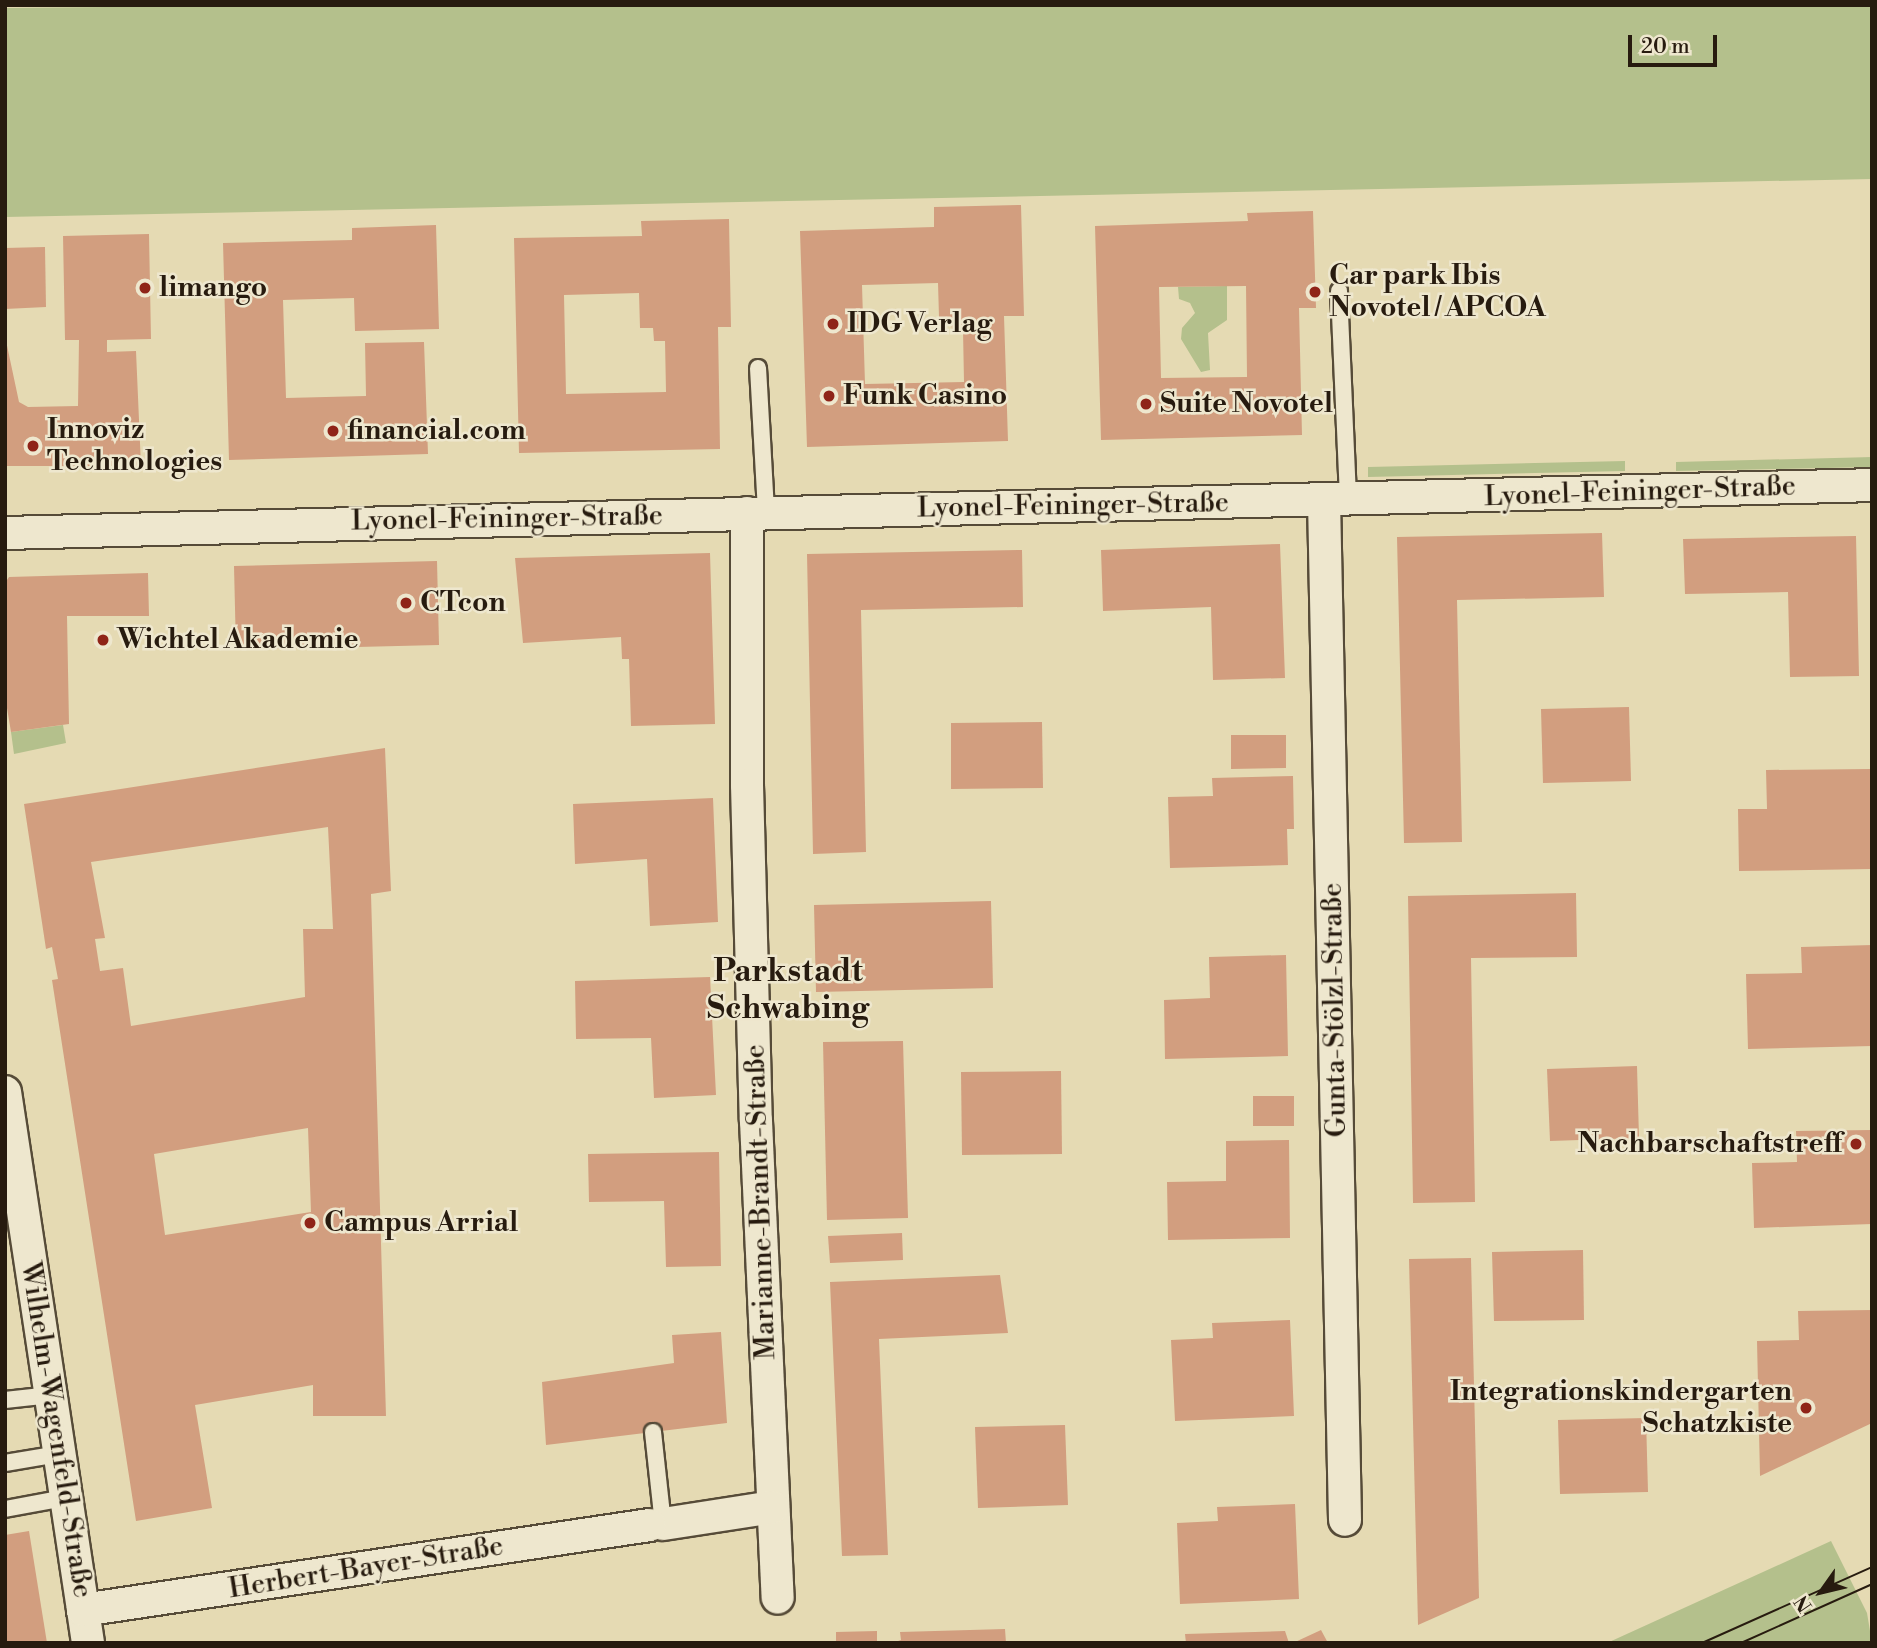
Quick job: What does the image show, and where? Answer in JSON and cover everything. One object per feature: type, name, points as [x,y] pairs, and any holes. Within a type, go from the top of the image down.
[{"type":"street","name":"Lyonel-Feininger-Straße","points":[[5,533],[1872,485]]},
{"type":"street","name":"Gunta-Stölzl-Straße","points":[[1336,500],[1345,1520]]},
{"type":"street","name":"Marianne-Brandt-Straße","points":[[757,513],[748,848],[778,1597]]},
{"type":"street","name":"Wilhelm-Wagenfeld-Straße","points":[[5,1092],[88,1643]]},
{"type":"street","name":"Herbert-Bayer-Straße","points":[[83,1610],[773,1507]]},
{"type":"lane","points":[[1336,500],[1339,291]]},
{"type":"lane","points":[[757,513],[758,368]]},
{"type":"lane","points":[[5,1400],[51,1395]]},
{"type":"lane","points":[[653,1432],[657,1525]]},
{"type":"lane","points":[[5,1463],[59,1454]]},
{"type":"lane","points":[[5,1508],[65,1498]]},
{"type":"green space","points":[[305,5],[1872,5],[1872,179],[5,217],[5,8]]},
{"type":"green space","points":[[1227,286],[1227,320],[1208,333],[1210,370],[1201,372],[1181,339],[1182,328],[1195,313],[1190,303],[1179,299],[1178,287]]},
{"type":"green space","points":[[1872,457],[1872,467],[1676,471],[1676,462]]},
{"type":"green space","points":[[1625,461],[1625,471],[1368,477],[1368,467]]},
{"type":"green space","points":[[63,725],[66,743],[14,754],[11,732]]},
{"type":"green space","points":[[1831,1541],[1867,1613],[1872,1643],[1607,1643]]},
{"type":"building","name":"IDG Verlag","points":[[1021,205],[1024,316],[1004,316],[1008,441],[807,447],[800,231],[934,227],[934,207]],"holes":[[[938,283],[939,317],[951,317],[952,330],[963,330],[964,382],[865,384],[862,285]]]},
{"type":"building","points":[[1313,211],[1316,308],[1299,308],[1302,435],[1101,440],[1095,226],[1248,221],[1247,213]],"holes":[[[1246,286],[1247,377],[1161,378],[1159,287]]]},
{"type":"building","points":[[729,219],[731,327],[718,327],[720,449],[519,453],[514,238],[642,236],[641,221]],"holes":[[[639,293],[640,328],[653,328],[654,341],[665,341],[666,392],[566,394],[564,295]]]},
{"type":"building","points":[[436,225],[439,329],[355,331],[354,298],[283,300],[286,398],[366,396],[365,343],[424,342],[428,454],[229,460],[223,243],[352,240],[352,228]]},
{"type":"building","points":[[149,234],[151,339],[107,340],[107,352],[136,351],[141,466],[5,466],[5,336],[19,402],[28,407],[78,406],[79,340],[65,340],[63,236]]},
{"type":"building","points":[[45,247],[46,307],[5,309],[5,248]]},
{"type":"building","points":[[1602,533],[1604,597],[1457,600],[1462,842],[1404,843],[1397,537]]},
{"type":"building","points":[[1856,536],[1859,676],[1790,677],[1788,592],[1685,594],[1683,539]]},
{"type":"building","points":[[1280,544],[1285,678],[1213,680],[1211,607],[1103,611],[1101,550]]},
{"type":"building","points":[[1022,550],[1023,607],[861,610],[866,852],[813,854],[807,554]]},
{"type":"building","points":[[710,553],[715,724],[631,726],[629,659],[622,659],[621,637],[523,643],[515,558]]},
{"type":"building","points":[[437,561],[439,645],[236,650],[234,566]]},
{"type":"building","points":[[148,573],[149,616],[67,616],[69,724],[11,732],[5,696],[5,583],[9,577]]},
{"type":"building","points":[[1629,707],[1631,781],[1543,783],[1541,709]]},
{"type":"building","points":[[1042,722],[1043,788],[951,789],[951,723]]},
{"type":"building","points":[[1231,735],[1286,735],[1286,768],[1231,769]]},
{"type":"building","name":"Campus Arrial","points":[[385,748],[391,891],[371,894],[386,1416],[313,1416],[313,1385],[195,1405],[212,1508],[136,1521],[52,980],[58,979],[52,947],[46,949],[24,804]],"holes":[[[328,827],[333,929],[303,929],[305,997],[131,1026],[123,968],[100,971],[95,939],[105,938],[91,862]],[[308,1128],[311,1212],[165,1235],[154,1154]]]},
{"type":"building","points":[[1871,769],[1872,869],[1739,871],[1738,809],[1767,809],[1766,770]]},
{"type":"building","points":[[1293,776],[1294,829],[1287,829],[1288,865],[1170,868],[1168,797],[1213,796],[1212,778]]},
{"type":"building","points":[[713,798],[718,922],[650,926],[647,859],[575,864],[573,804]]},
{"type":"building","points":[[1576,893],[1577,957],[1471,958],[1475,1202],[1413,1203],[1408,896]]},
{"type":"building","points":[[991,901],[993,988],[816,992],[814,905]]},
{"type":"building","points":[[1872,945],[1872,1046],[1748,1049],[1746,974],[1802,973],[1801,947]]},
{"type":"building","points":[[1286,955],[1288,1056],[1165,1059],[1164,1000],[1210,998],[1209,957]]},
{"type":"building","points":[[710,977],[716,1095],[654,1098],[651,1038],[576,1039],[575,981]]},
{"type":"building","points":[[903,1041],[908,1218],[827,1220],[823,1042]]},
{"type":"building","points":[[1637,1066],[1639,1138],[1550,1141],[1547,1069]]},
{"type":"building","points":[[1061,1071],[1062,1154],[962,1155],[961,1072]]},
{"type":"building","points":[[1253,1096],[1294,1096],[1294,1126],[1253,1126]]},
{"type":"building","points":[[1871,1130],[1872,1224],[1754,1228],[1752,1163],[1797,1162],[1796,1131]]},
{"type":"building","points":[[1289,1140],[1290,1238],[1168,1240],[1167,1182],[1226,1181],[1226,1141]]},
{"type":"building","points":[[719,1152],[721,1266],[666,1267],[664,1201],[589,1202],[588,1154]]},
{"type":"building","points":[[902,1233],[903,1260],[830,1263],[828,1236]]},
{"type":"building","points":[[1583,1250],[1584,1320],[1494,1321],[1492,1252]]},
{"type":"building","points":[[1471,1258],[1479,1598],[1418,1625],[1409,1259]]},
{"type":"building","points":[[1000,1275],[1008,1333],[879,1339],[888,1555],[842,1556],[830,1282]]},
{"type":"building","points":[[1872,1310],[1872,1423],[1760,1476],[1757,1341],[1799,1340],[1798,1311]]},
{"type":"building","points":[[1290,1320],[1294,1416],[1175,1421],[1171,1340],[1213,1338],[1212,1323]]},
{"type":"building","points":[[721,1332],[727,1423],[546,1445],[542,1382],[674,1363],[672,1335]]},
{"type":"building","points":[[1646,1418],[1648,1492],[1560,1494],[1558,1420]]},
{"type":"building","points":[[1065,1425],[1068,1505],[978,1508],[975,1427]]},
{"type":"building","points":[[1295,1504],[1299,1599],[1180,1604],[1177,1523],[1218,1521],[1217,1507]]},
{"type":"building","points":[[29,1531],[47,1643],[5,1643],[5,1535]]},
{"type":"building","points":[[1005,1629],[1006,1643],[892,1643],[901,1640],[900,1632]]},
{"type":"building","points":[[1321,1630],[1328,1643],[1293,1643]]},
{"type":"building","points":[[877,1631],[877,1643],[836,1643],[836,1632]]},
{"type":"building","points":[[1285,1631],[1289,1643],[1186,1643],[1185,1634]]},
{"type":"tram line","points":[[1702,1643],[1872,1567]]},
{"type":"tram line","points":[[1741,1643],[1872,1584]]},
{"type":"place","name":"limango","points":[[145,288]]},
{"type":"place","name":"Car park Ibis Novotel / APCOA","points":[[1315,292]]},
{"type":"place","name":"IDG Verlag","points":[[833,324]]},
{"type":"place","name":"Funk Casino","points":[[829,396]]},
{"type":"place","name":"Suite Novotel","points":[[1146,404]]},
{"type":"place","name":"financial.com","points":[[333,431]]},
{"type":"place","name":"Innoviz Technologies","points":[[33,446]]},
{"type":"place","name":"CTcon","points":[[406,603]]},
{"type":"place","name":"Wichtel Akademie","points":[[103,640]]},
{"type":"place","name":"Nachbarschaftstreff","points":[[1856,1144]]},
{"type":"place","name":"Campus Arrial","points":[[310,1223]]},
{"type":"place","name":"Integrationskindergarten Schatzkiste","points":[[1806,1408]]},
{"type":"district","name":"Parkstadt Schwabing","points":[[788,990]]}]
